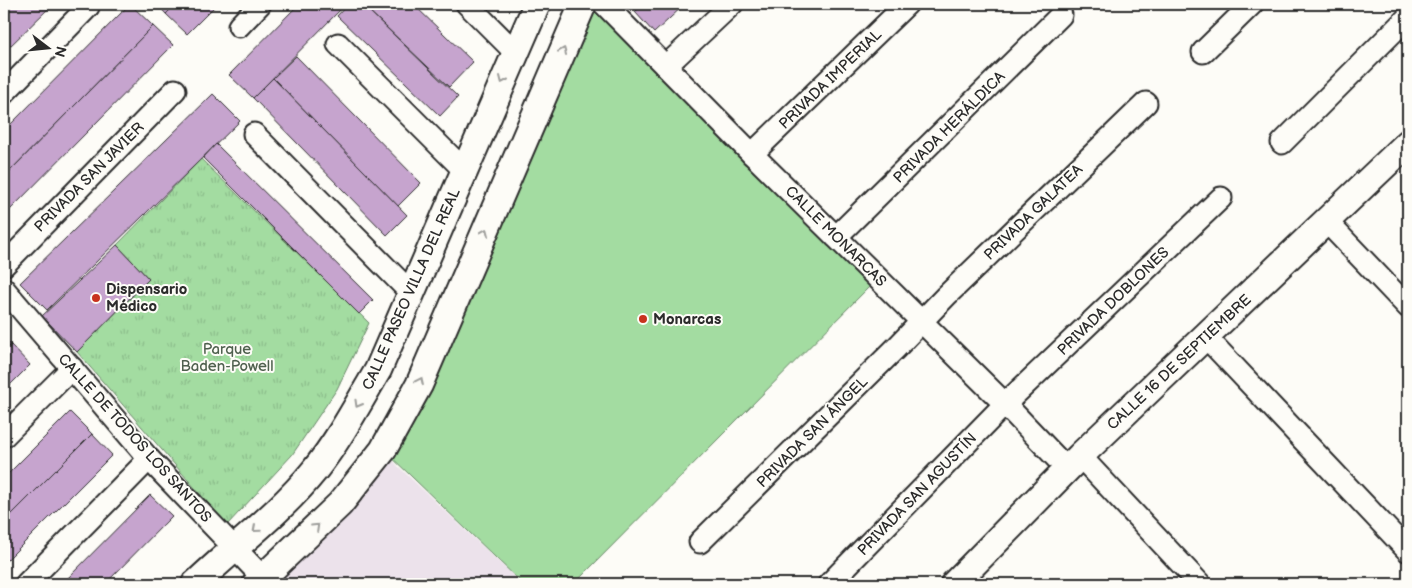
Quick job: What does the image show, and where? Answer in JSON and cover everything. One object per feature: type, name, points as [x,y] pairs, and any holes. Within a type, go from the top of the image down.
[{"type":"street","points":[[239,26],[260,4]]},
{"type":"street","points":[[467,4],[515,52]]},
{"type":"street","name":"CALLE PASEO VILLA DEL REAL","points":[[195,584],[260,526],[314,471],[345,426],[378,370],[410,292],[537,4]]},
{"type":"street","points":[[263,582],[340,504],[384,450],[419,384],[583,4]]},
{"type":"street","name":"CALLE MONARCAS","points":[[604,4],[752,154],[1005,404],[1074,463],[1200,584]]},
{"type":"street","points":[[666,66],[732,4]]},
{"type":"street","name":"PRIVADA IMPERIAL","points":[[752,154],[907,4]]},
{"type":"street","points":[[1203,52],[1252,4]]},
{"type":"street","points":[[4,93],[88,6]]},
{"type":"street","name":"PRIVADA HERÁLDICA","points":[[836,237],[1061,15]]},
{"type":"street","points":[[1282,143],[1408,17]]},
{"type":"street","points":[[338,44],[464,169]]},
{"type":"street","name":"PRIVADA SAN JAVIER","points":[[4,265],[176,90]]},
{"type":"street","name":"PRIVADA GALATEA","points":[[922,322],[1146,103]]},
{"type":"street","points":[[254,134],[410,292]]},
{"type":"street","name":"CALLE 16 DE SEPTIEMBRE","points":[[958,583],[1074,463],[1408,143]]},
{"type":"street","name":"PRIVADA DOBLONES","points":[[1005,404],[1221,198]]},
{"type":"street","points":[[1327,222],[1408,307]]},
{"type":"street","name":"CALLE DE TODOS LOS SANTOS","points":[[4,289],[149,459],[234,548],[263,582]]},
{"type":"street","name":"PRIVADA SAN ÁNGEL","points":[[700,542],[922,322]]},
{"type":"street","points":[[1206,337],[1408,551]]},
{"type":"street","points":[[4,436],[72,368]]},
{"type":"street","name":"PRIVADA SAN AGUSTÍN","points":[[829,584],[1005,404]]},
{"type":"street","points":[[26,584],[149,459]]},
{"type":"shaded area","points":[[384,450],[398,466],[522,584],[301,584],[268,571]]},
{"type":"green space","name":"Monarcas","points":[[590,4],[878,278],[574,584],[523,584],[384,450]]},
{"type":"green space","name":"Parque Baden-Powell","points":[[201,159],[369,323],[337,389],[292,455],[227,525],[77,352],[149,279],[117,245]]},
{"type":"building","points":[[10,4],[53,4],[4,52],[4,10]]},
{"type":"building","points":[[130,4],[153,26],[4,177],[4,131]]},
{"type":"building","points":[[157,4],[176,4],[166,14]]},
{"type":"building","points":[[176,4],[217,4],[187,34],[166,14]]},
{"type":"building","points":[[299,4],[346,4],[253,98],[229,75]]},
{"type":"building","points":[[348,4],[362,4],[458,97],[440,116],[337,16]]},
{"type":"building","points":[[362,4],[413,4],[473,62],[449,87]]},
{"type":"building","points":[[643,4],[685,4],[654,33],[635,12]]},
{"type":"building","points":[[153,26],[173,45],[4,216],[4,177]]},
{"type":"building","points":[[296,56],[421,183],[398,206],[273,78]]},
{"type":"building","points":[[273,78],[407,215],[387,235],[253,98]]},
{"type":"building","points":[[213,94],[240,121],[47,310],[20,283]]},
{"type":"building","points":[[216,144],[373,300],[359,314],[203,158]]},
{"type":"building","name":"Dispensario Médico","points":[[117,245],[149,279],[77,352],[42,316]]},
{"type":"building","points":[[4,338],[11,345],[4,352]]},
{"type":"building","points":[[11,345],[30,365],[4,391],[4,352]]},
{"type":"building","points":[[70,412],[92,434],[4,522],[4,478]]},
{"type":"building","points":[[92,434],[112,455],[4,563],[4,522]]},
{"type":"building","points":[[150,495],[172,516],[105,584],[62,584]]},
{"type":"place","name":"Dispensario Médico","points":[[96,298]]},
{"type":"place","name":"Monarcas","points":[[643,319]]}]
